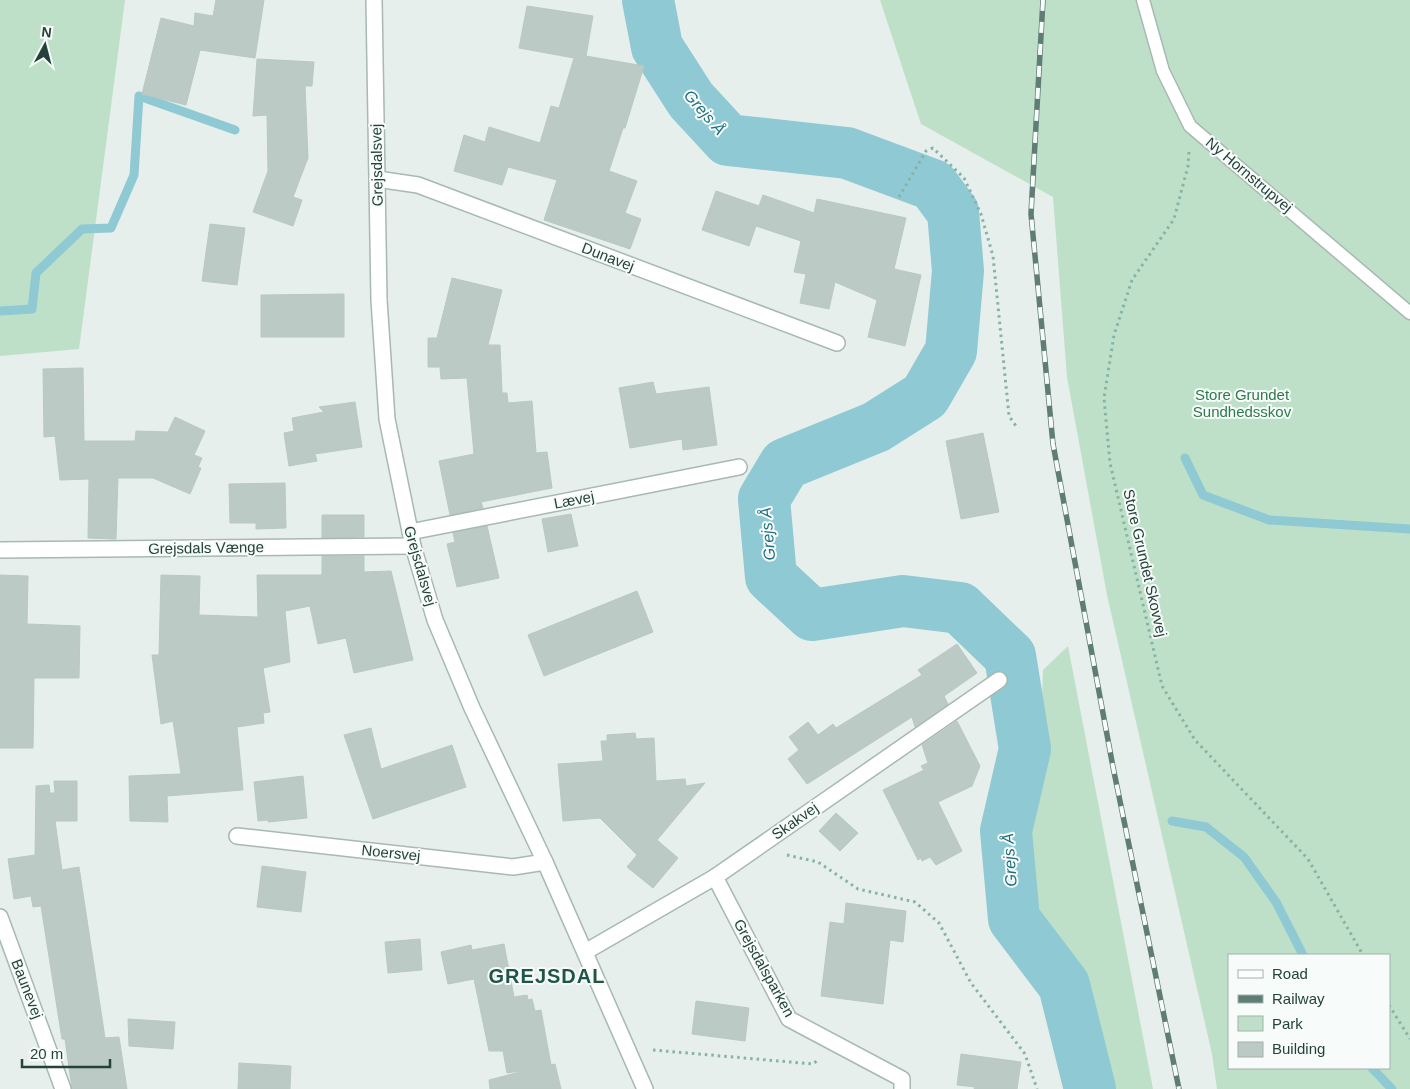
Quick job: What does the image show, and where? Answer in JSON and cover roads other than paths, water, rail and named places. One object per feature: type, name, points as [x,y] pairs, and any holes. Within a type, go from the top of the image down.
[{"type":"street","name":"Grejsdalsvej","points":[[374,0],[379,300],[387,419],[411,539],[435,620],[645,1089]]},
{"type":"street","name":"Dunavej","points":[[377,179],[418,185],[837,343]]},
{"type":"street","name":"Lævej","points":[[411,539],[739,467]]},
{"type":"street","name":"Grejsdals Vænge","points":[[0,550],[411,539]]},
{"type":"street","name":"Skakvej","points":[[585,952],[715,877],[999,680]]},
{"type":"street","name":"Noersvej","points":[[237,836],[513,867],[545,862]]},
{"type":"street","name":"Grejsdalsparken","points":[[715,877],[789,1019],[902,1079],[902,1089]]},
{"type":"street","name":"Baunevej","points":[[0,917],[63,1089]]},
{"type":"lane","name":"Ny Hornstrupvej","points":[[1143,0],[1163,71],[1190,126],[1410,313]]},
{"type":"waterway","name":"Grejs Å","points":[[648,0],[657,47],[691,100],[728,140],[847,153],[933,185],[953,212],[958,271],[951,351],[925,396],[876,427],[785,464],[764,499],[771,577],[812,615],[903,601],[960,608],[1010,656],[1025,749],[1006,831],[1014,919],[1064,985],[1090,1089]]},
{"type":"waterway","points":[[0,311],[32,309],[36,273],[82,229],[111,228],[134,175],[139,96],[235,130]]},
{"type":"waterway","points":[[1185,458],[1203,495],[1269,520],[1410,529]]},
{"type":"waterway","points":[[1172,821],[1206,827],[1244,857],[1276,902],[1302,954]]},
{"type":"waterway","points":[[1373,1069],[1392,1089]]},
{"type":"railway","points":[[1043,0],[1031,214],[1053,444],[1113,767],[1179,1089]]},
{"type":"district","name":"GREJSDAL","points":[[547,976]]},
{"type":"park label","name":"Store Grundet Sundhedsskov","points":[[1242,404]]}]
